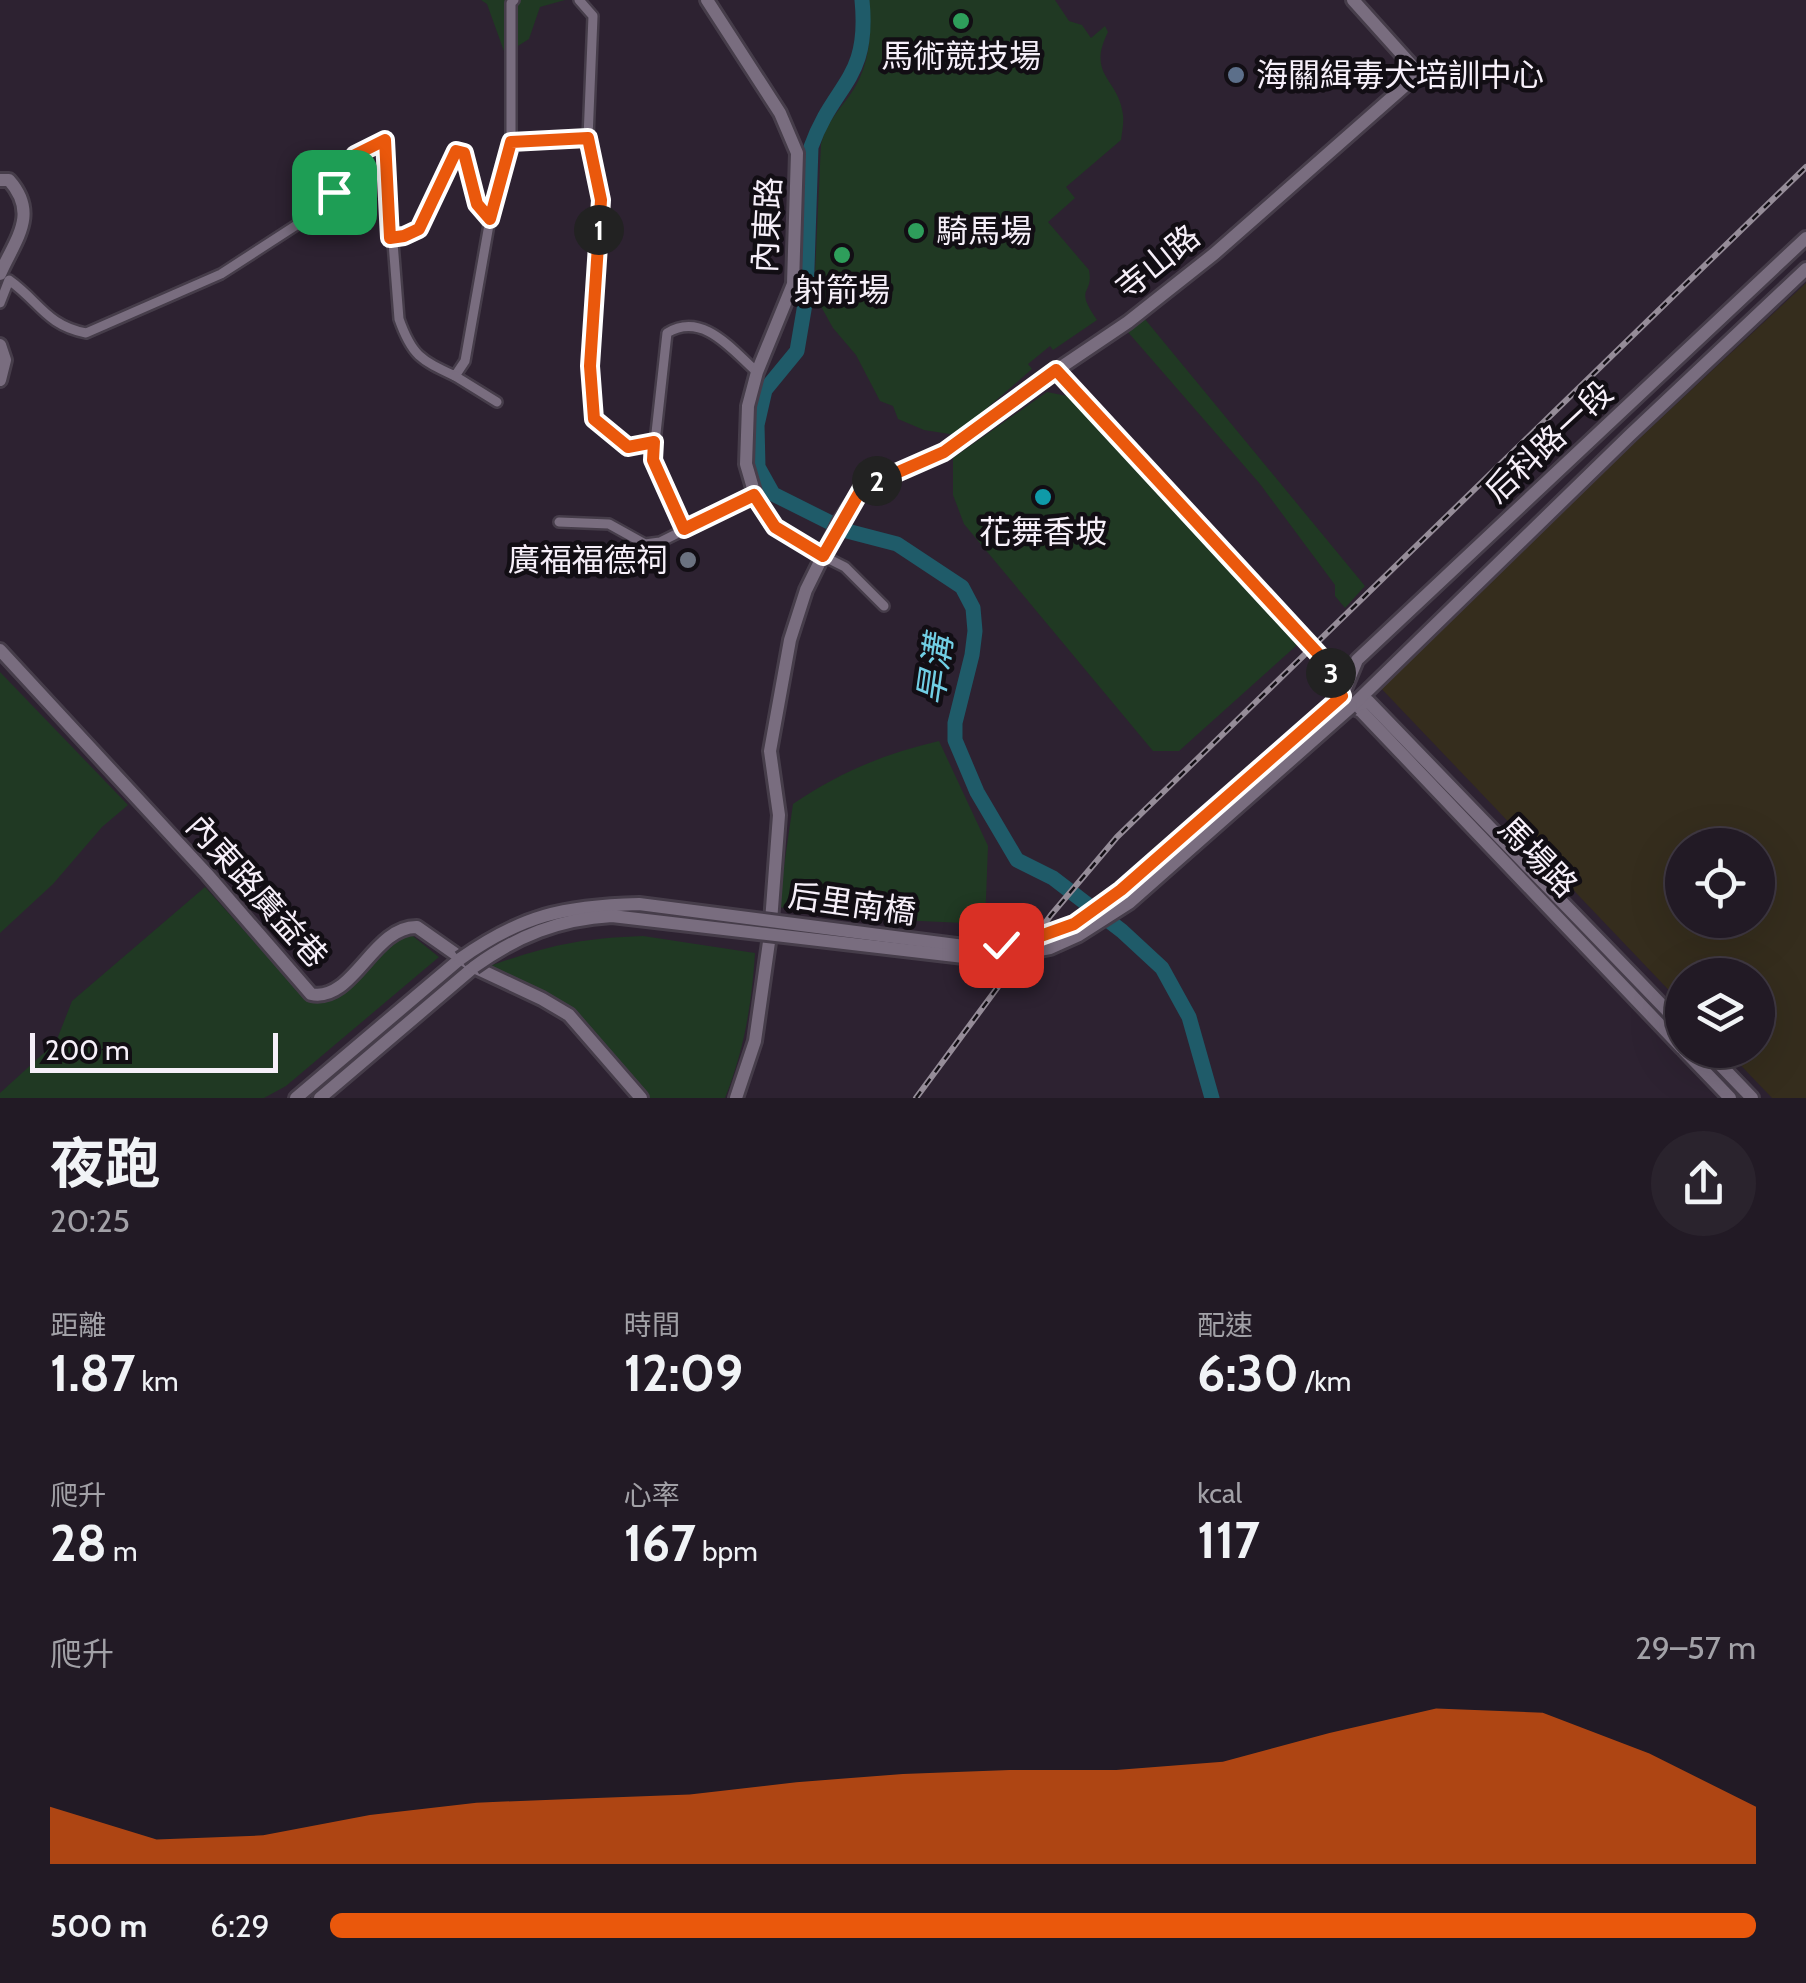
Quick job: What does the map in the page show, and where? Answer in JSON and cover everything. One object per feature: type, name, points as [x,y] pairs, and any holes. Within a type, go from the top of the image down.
[{"type":"street","points":[[455,376],[465,360],[490,219],[511,142],[510,3],[514,0]]},
{"type":"street","points":[[579,0],[594,16],[588,138],[601,200],[590,366],[594,419],[628,447],[654,442]]},
{"type":"street","name":"內東路","points":[[707,0],[780,113],[798,153],[793,284],[757,372],[745,437],[746,464],[754,495],[775,527],[823,556]]},
{"type":"street","name":"寺山路","points":[[823,556],[862,488],[944,452],[1165,295],[1414,76],[1415,69],[1353,0]]},
{"type":"street","points":[[511,142],[588,138]]},
{"type":"street","points":[[0,303],[9,280],[25,291],[44,315],[65,329],[86,333],[220,274],[282,234],[312,214],[334,192],[355,155],[385,140],[399,319],[408,346],[422,360],[497,402]]},
{"type":"street","points":[[390,238],[419,229],[456,151],[464,153],[477,204],[490,219]]},
{"type":"street","points":[[0,180],[9,180],[21,194],[24,222],[0,274]]},
{"type":"street","name":"后科路一段","points":[[1347,701],[1357,660],[1806,238]]},
{"type":"street","name":"后科路一段","points":[[1347,701],[1806,269]]},
{"type":"street","points":[[684,529],[653,460],[667,332],[678,326],[696,326],[713,332],[757,372]]},
{"type":"street","points":[[0,346],[5,360],[0,380]]},
{"type":"street","name":"馬場路","points":[[1056,370],[1324,660],[1347,701],[1361,711],[1665,1030]]},
{"type":"street","points":[[560,522],[610,524],[645,544],[660,542],[754,495]]},
{"type":"street","points":[[736,1098],[756,1041],[770,935],[779,815],[772,779],[773,722],[793,628],[823,556],[845,567],[884,606]]},
{"type":"street","name":"內東路廣益巷","points":[[0,650],[207,874],[311,994],[321,996],[338,988],[390,936],[409,926],[425,931],[460,959],[569,1015],[640,1098]]},
{"type":"street","name":"馬場路","points":[[1347,701],[1368,701],[1665,1008]]},
{"type":"street","name":"后里南橋","points":[[296,1098],[460,959],[498,932],[590,906],[639,904],[964,946],[1001,945],[1074,924],[1121,890],[1347,701]]},
{"type":"street","name":"后里南橋","points":[[320,1098],[474,967],[536,930],[579,918],[612,916],[964,958],[1003,957],[1050,948],[1080,936],[1129,903],[1347,701]]},
{"type":"street","name":"馬場路","points":[[1701,1068],[1730,1098]]},
{"type":"street","points":[[1723,1068],[1752,1098]]},
{"type":"shaded area","points":[[1806,283],[1806,1098],[1772,1098],[1743,1068],[1775,1068],[1775,958],[1665,958],[1665,986],[1377,684],[1379,670],[1468,588],[1512,557]]},
{"type":"green space","points":[[481,0],[565,0],[540,7],[529,39],[505,54],[487,4]]},
{"type":"green space","points":[[869,0],[1055,0],[1069,21],[1082,25],[1091,38],[1105,26],[1108,32],[1100,58],[1120,103],[1121,140],[1066,187],[1075,198],[1048,222],[1089,270],[1085,296],[1097,320],[1053,350],[1050,346],[1028,364],[1032,369],[956,435],[924,430],[898,419],[893,406],[880,401],[856,355],[833,328],[814,294],[821,144],[829,124],[857,84],[866,61]]},
{"type":"green space","points":[[1144,318],[1365,586],[1345,608],[1335,596],[1335,585],[1260,484],[1127,331]]},
{"type":"green space","points":[[1047,392],[1067,396],[1297,645],[1179,751],[1153,751],[964,524],[953,495],[953,458]]},
{"type":"green space","points":[[0,672],[128,805],[0,933]]},
{"type":"green space","points":[[939,741],[988,846],[985,924],[878,919],[778,907],[793,804],[863,765]]},
{"type":"green space","points":[[205,887],[306,999],[321,1000],[396,937],[409,933],[439,957],[286,1086],[264,1098],[0,1098],[0,1093],[56,1042],[72,1001]]},
{"type":"green space","points":[[643,936],[755,953],[746,1027],[725,1098],[650,1098],[571,1010],[487,967],[564,944]]},
{"type":"waterway","name":"旱溝","points":[[862,0],[861,48],[811,147],[806,298],[797,351],[765,390],[757,425],[758,467],[773,494],[847,531],[897,544],[962,587],[973,608],[975,631],[955,723],[955,740],[977,792],[1017,860],[1053,878],[1122,931],[1162,968],[1189,1017],[1212,1098]]},
{"type":"railway","points":[[916,1098],[1051,915],[1117,837],[1806,167]]},
{"type":"place","name":"馬術競技場","points":[[961,21]]},
{"type":"place","name":"海關緝毒犬培訓中心","points":[[1236,75]]},
{"type":"place","name":"騎馬場","points":[[916,231]]},
{"type":"place","name":"射箭場","points":[[842,255]]},
{"type":"place","name":"花舞香坡","points":[[1043,497]]},
{"type":"place","name":"廣福福德祠","points":[[688,560]]},
{"type":"route","points":[[334,192],[355,155],[385,140],[390,238],[404,236],[419,229],[456,151],[464,153],[477,204],[490,219],[511,142],[588,138],[601,200],[590,366],[594,419],[628,447],[654,442],[653,460],[684,529],[754,495],[775,527],[823,556],[862,488],[944,452],[1056,370],[1324,660],[1342,696],[1121,890],[1074,924],[1001,945]]}]
